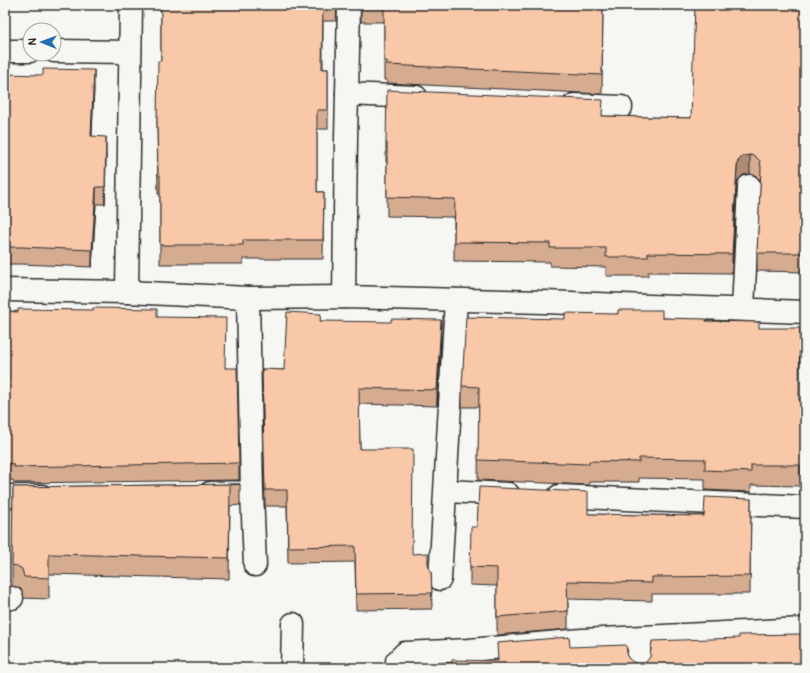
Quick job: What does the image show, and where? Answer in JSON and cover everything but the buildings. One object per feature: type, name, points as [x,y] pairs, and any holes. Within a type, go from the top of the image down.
[{"type":"street","points":[[127,292],[131,5]]},
{"type":"street","points":[[344,297],[349,5]]},
{"type":"street","points":[[5,51],[22,51]]},
{"type":"street","points":[[62,51],[130,52]]},
{"type":"street","points":[[347,94],[439,98]]},
{"type":"street","points":[[554,104],[621,107]]},
{"type":"street","points":[[743,309],[749,186]]},
{"type":"street","points":[[5,290],[127,292],[248,298],[344,297],[456,300],[805,312]]},
{"type":"street","points":[[248,298],[255,565]]},
{"type":"street","points":[[440,579],[456,300]]},
{"type":"street","points":[[446,491],[805,507]]},
{"type":"street","points":[[188,493],[252,492]]},
{"type":"street","points":[[5,496],[61,495]]},
{"type":"street","points":[[292,668],[293,624]]},
{"type":"street","points":[[397,668],[397,661],[405,652],[469,650],[582,640],[805,629]]},
{"type":"street","points":[[639,638],[639,668]]}]
